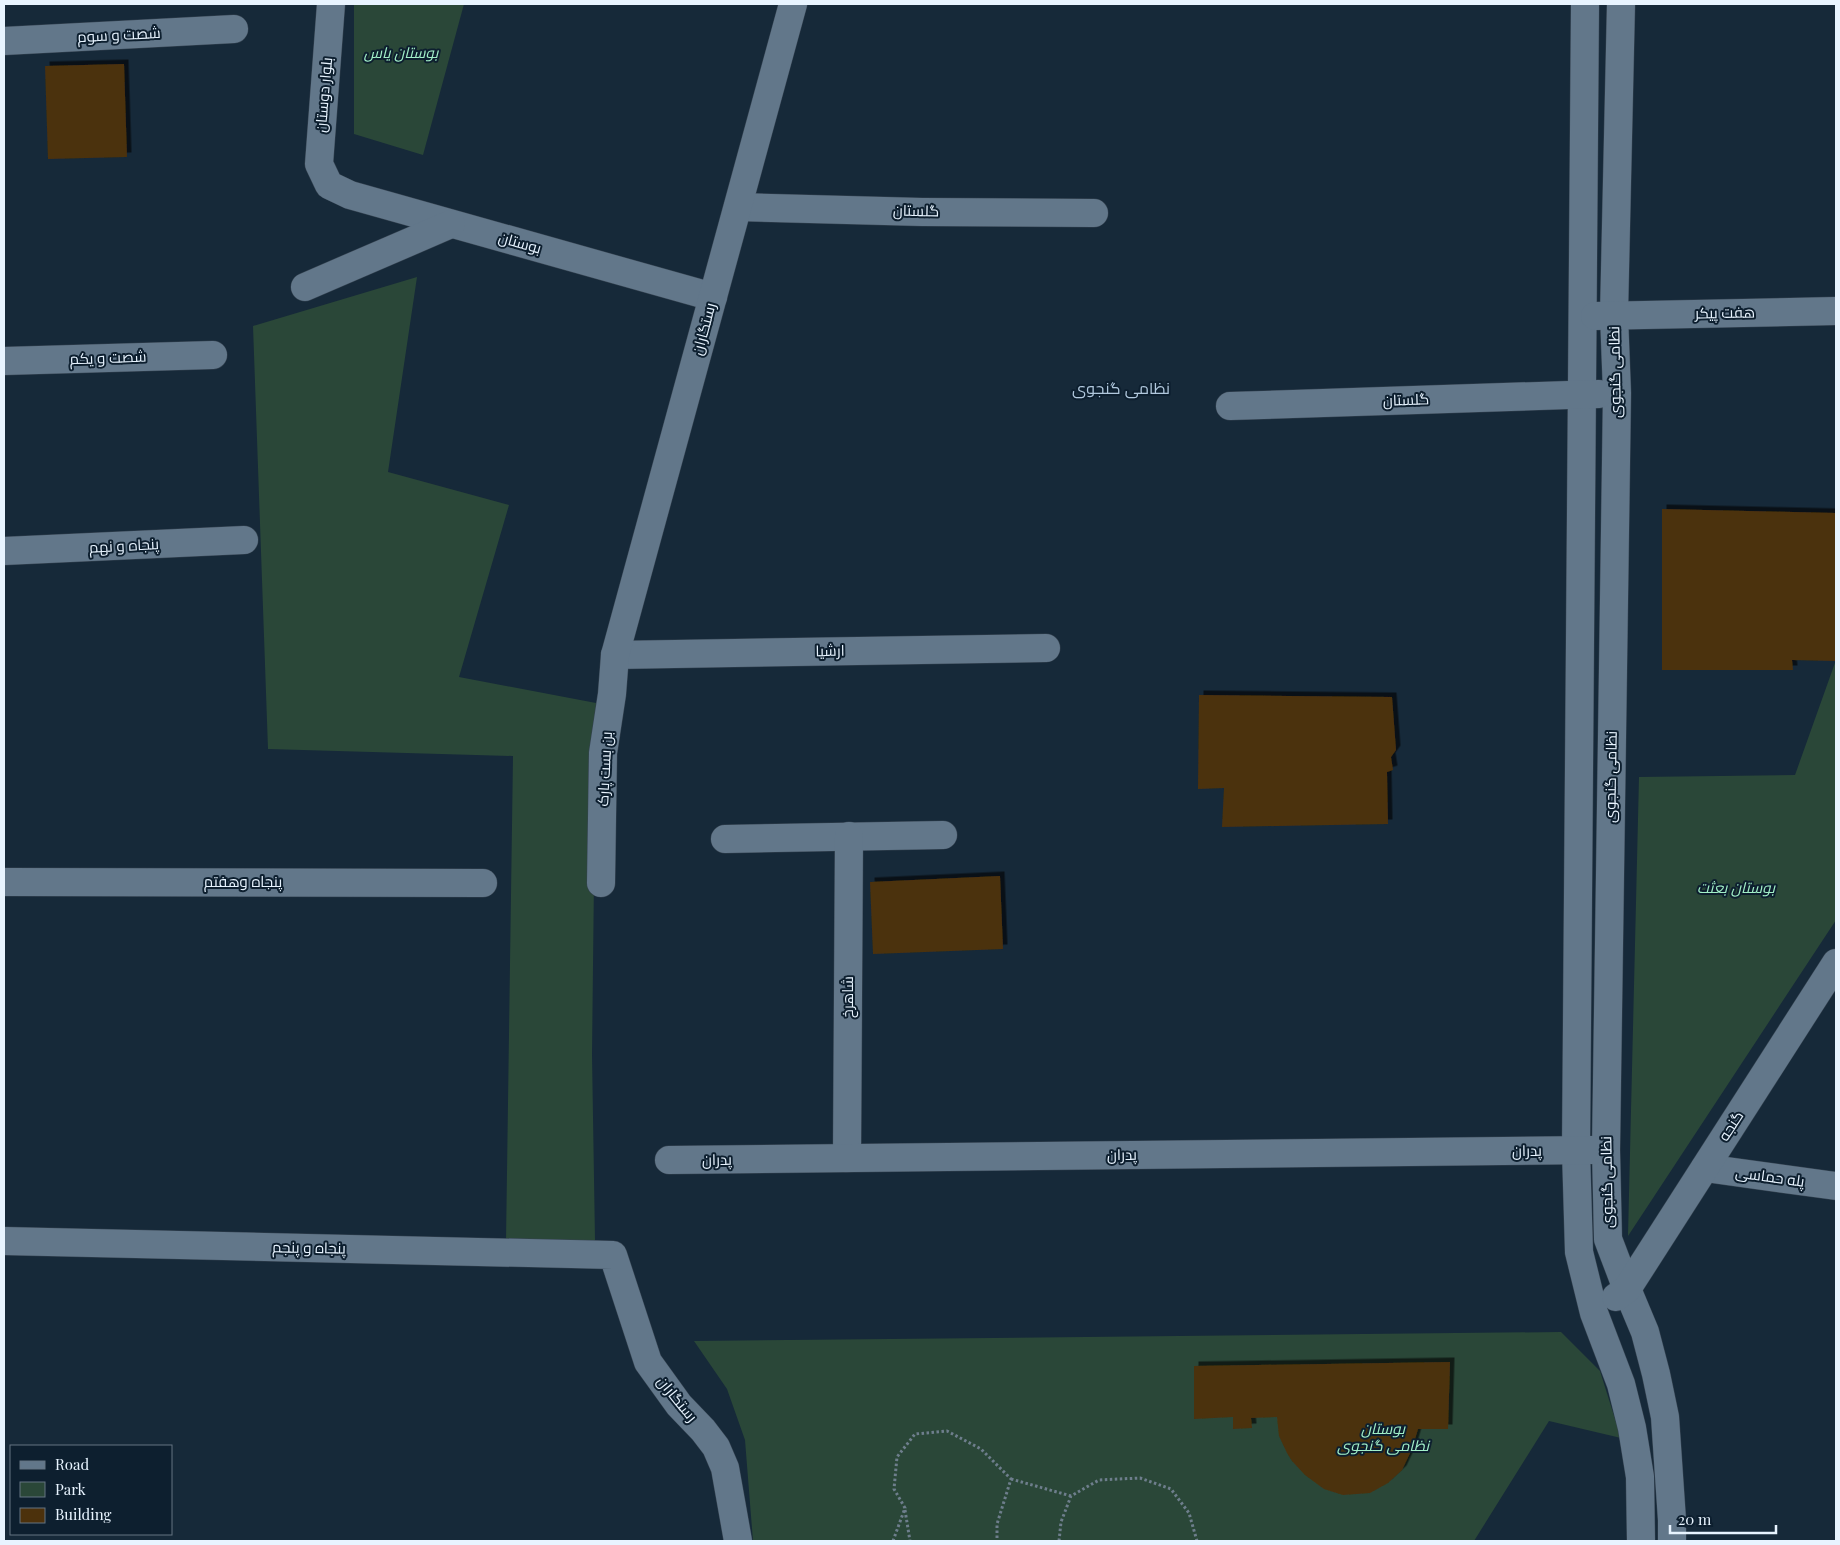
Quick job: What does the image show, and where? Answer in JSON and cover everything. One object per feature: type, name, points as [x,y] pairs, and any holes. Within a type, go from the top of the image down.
[{"type":"street","name":"بلوار دوستان","points":[[329,184],[319,164],[331,4]]},
{"type":"street","name":"رستگاران","points":[[614,655],[793,4]]},
{"type":"street","name":"نظامی گنجوی","points":[[1586,4],[1581,394],[1576,1150],[1579,1252],[1594,1314],[1621,1384],[1632,1428],[1640,1477],[1641,1541]]},
{"type":"street","name":"نظامی گنجوی","points":[[1621,4],[1614,315],[1617,393],[1606,1150],[1608,1239],[1646,1332],[1665,1418],[1672,1541]]},
{"type":"street","name":"شصت و سوم","points":[[4,41],[234,28]]},
{"type":"street","name":"بوستان","points":[[329,184],[350,195],[713,297]]},
{"type":"street","name":"گلستان","points":[[738,207],[922,212],[1094,213]]},
{"type":"street","points":[[305,287],[451,224]]},
{"type":"street","name":"هفت پیکر","points":[[1582,317],[1836,311]]},
{"type":"street","name":"شصت و یکم","points":[[4,361],[213,355]]},
{"type":"street","name":"گلستان","points":[[1230,406],[1617,393]]},
{"type":"street","name":"پنجاه و نهم","points":[[4,551],[244,540]]},
{"type":"street","name":"ارشیا","points":[[614,655],[1046,648]]},
{"type":"street","name":"بن بست پارک","points":[[601,883],[603,753],[612,694],[614,655]]},
{"type":"street","points":[[725,838],[944,835]]},
{"type":"street","name":"شاهرخ","points":[[847,1158],[849,836]]},
{"type":"street","name":"پنجاه وهفتم","points":[[4,882],[483,883]]},
{"type":"street","name":"گنجه","points":[[1627,1289],[1836,963]]},
{"type":"street","name":"پدران","points":[[669,1160],[1606,1150]]},
{"type":"street","name":"پله حماسی","points":[[1705,1168],[1836,1186]]},
{"type":"street","name":"پنجاه و پنجم","points":[[4,1241],[613,1255]]},
{"type":"street","name":"رستگاران","points":[[613,1255],[648,1362],[679,1405],[716,1447],[725,1468],[738,1541]]},
{"type":"street","points":[[1594,1314],[1627,1289]]},
{"type":"path","points":[[910,1541],[905,1508],[894,1489],[897,1458],[915,1434],[947,1430],[981,1449],[1011,1479],[1071,1496]]},
{"type":"path","points":[[1059,1541],[1061,1522],[1071,1496],[1099,1480],[1140,1478],[1171,1489],[1189,1513],[1197,1541]]},
{"type":"path","points":[[997,1541],[998,1524],[1011,1479]]},
{"type":"path","points":[[893,1541],[905,1508]]},
{"type":"green space","name":"بوستان یاس","points":[[354,4],[464,4],[423,155],[354,134]]},
{"type":"green space","points":[[417,277],[388,472],[509,505],[459,677],[596,703],[592,1055],[595,1240],[506,1241],[513,756],[268,749],[253,326]]},
{"type":"green space","name":"بوستان بعثت","points":[[1836,660],[1836,920],[1628,1236],[1639,777],[1795,775]]},
{"type":"green space","name":"بوستان نظامی گنجوی","points":[[1561,1332],[1600,1371],[1621,1438],[1549,1421],[1474,1541],[753,1541],[745,1440],[727,1389],[694,1341]]},
{"type":"building","points":[[124,64],[127,157],[48,159],[45,66]]},
{"type":"building","points":[[1662,509],[1836,513],[1836,661],[1792,660],[1793,670],[1662,670]]},
{"type":"building","points":[[1199,695],[1392,697],[1396,750],[1391,757],[1393,770],[1387,772],[1388,824],[1222,827],[1224,788],[1198,789]]},
{"type":"building","points":[[1000,876],[1003,949],[873,954],[870,882]]},
{"type":"building","points":[[1450,1362],[1448,1429],[1418,1429],[1412,1449],[1402,1470],[1388,1483],[1370,1493],[1343,1495],[1324,1489],[1305,1475],[1287,1453],[1279,1436],[1277,1417],[1251,1418],[1252,1428],[1233,1429],[1233,1417],[1194,1419],[1194,1366]]},
{"type":"district","name":"نظامی گنجوی","points":[[1121,388]]}]
